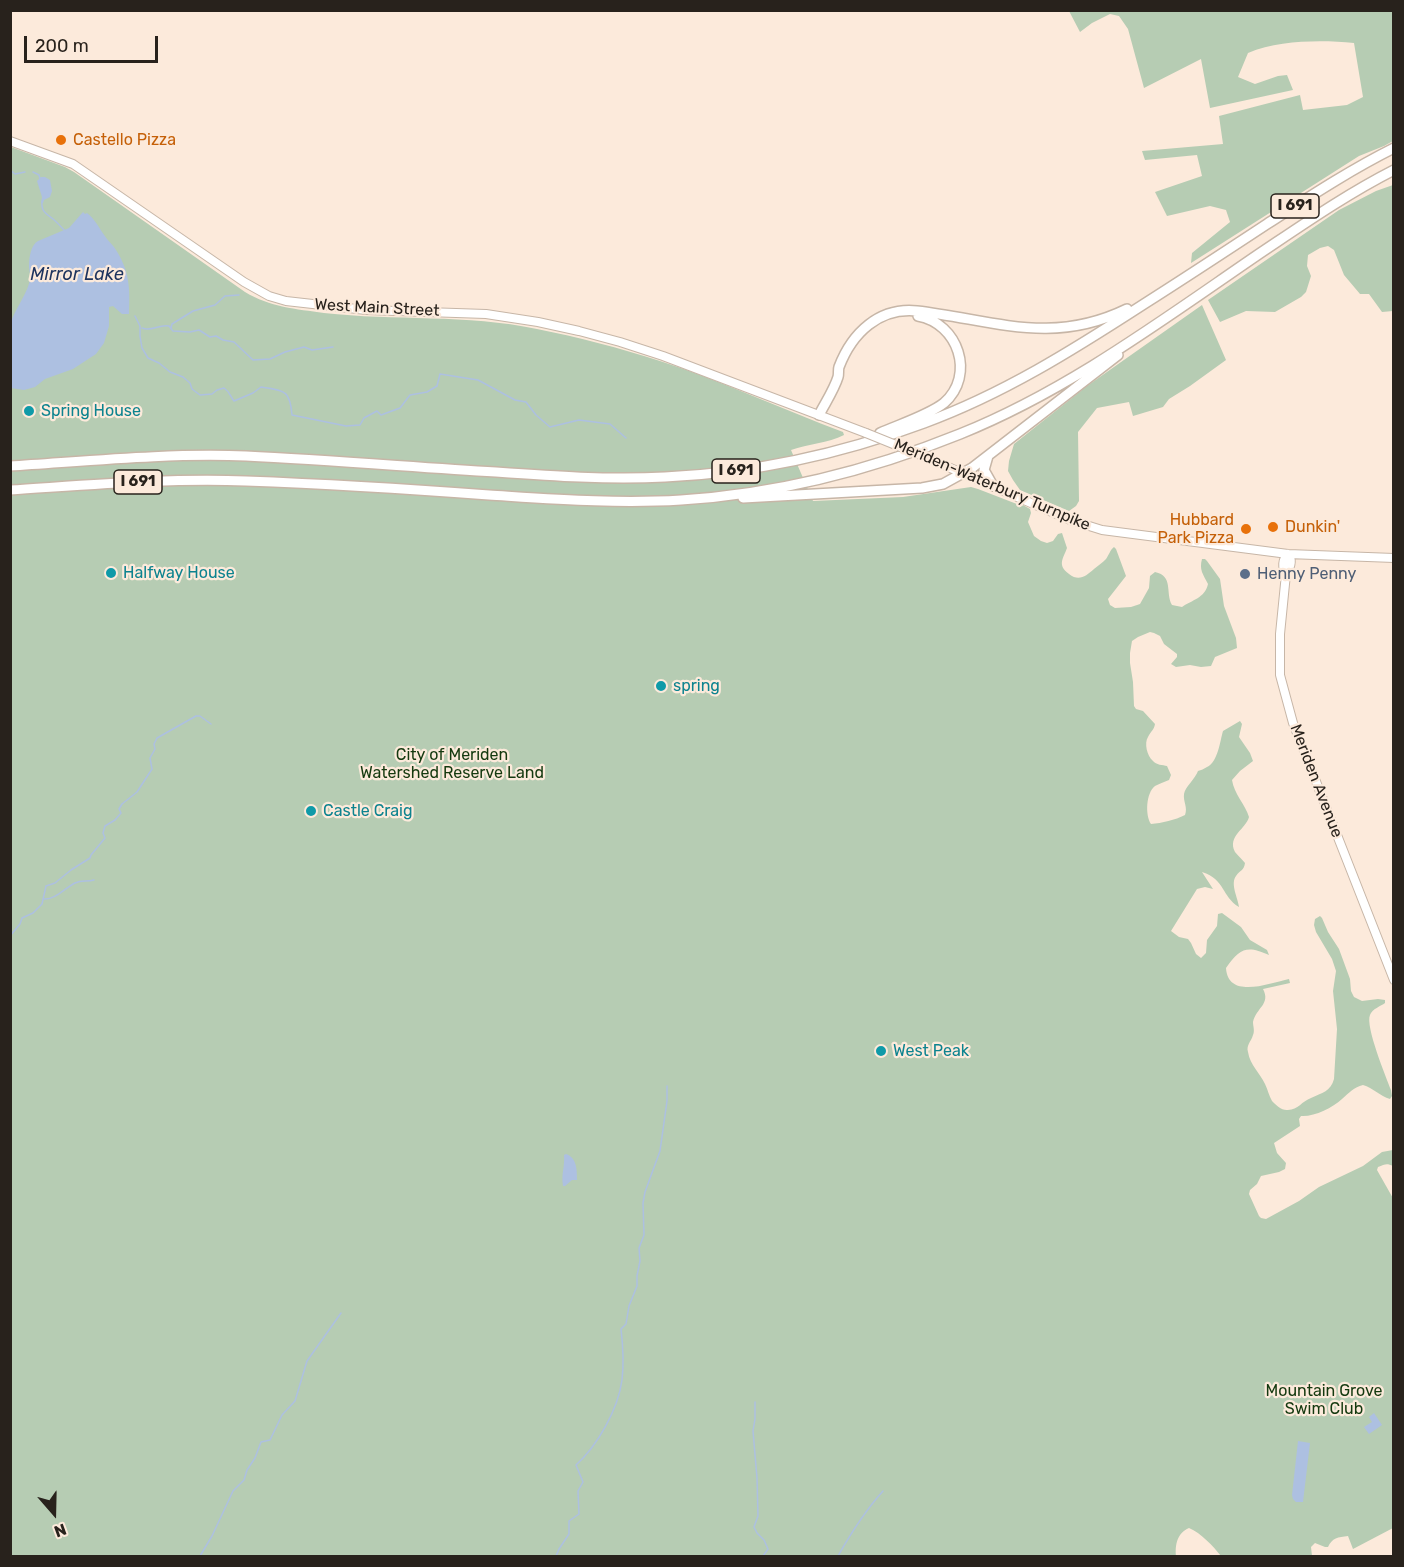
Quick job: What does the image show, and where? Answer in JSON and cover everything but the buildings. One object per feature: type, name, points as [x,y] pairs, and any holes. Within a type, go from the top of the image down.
[{"type":"highway","name":"I 691","points":[[10,466],[150,457],[224,456],[626,478],[675,477],[740,470],[795,460],[886,437],[995,393],[1071,351],[1336,180],[1394,148]]},
{"type":"highway","name":"I 691","points":[[10,490],[154,481],[217,480],[343,485],[602,501],[644,501],[696,499],[765,490],[824,478],[897,458],[952,438],[1008,413],[1060,385],[1336,203],[1394,170]]},
{"type":"highway","points":[[839,375],[839,368],[857,335],[871,322],[891,312],[917,310],[1024,328],[1061,329],[1081,326],[1112,316],[1166,290]]},
{"type":"highway","points":[[696,499],[720,500],[932,487],[943,484],[988,456],[1159,326],[1170,314]]},
{"type":"highway","points":[[819,415],[857,345],[867,333],[885,320],[900,316],[921,316],[938,323],[952,337],[960,358],[960,374],[957,385],[942,405],[837,450]]},
{"type":"highway","points":[[988,456],[984,469],[993,486]]},
{"type":"main road","name":"West Main Street","points":[[10,141],[73,164],[244,282],[278,299],[347,309],[463,312],[538,322],[631,345],[776,398]]},
{"type":"main road","name":"Meriden-Waterbury Turnpike","points":[[776,398],[923,456],[1097,529],[1288,554],[1394,558]]},
{"type":"main road","name":"Meriden Avenue","points":[[1288,554],[1284,559],[1286,574],[1280,634],[1280,675],[1293,723],[1394,980]]},
{"type":"green space","points":[[1069,11],[1393,11],[1393,141],[1359,156],[1191,263],[1192,253],[1230,222],[1226,210],[1210,206],[1167,216],[1155,192],[1202,176],[1197,155],[1145,160],[1142,151],[1223,144],[1219,116],[1300,95],[1303,110],[1347,105],[1363,97],[1354,43],[1301,42],[1248,53],[1238,77],[1255,84],[1287,75],[1293,90],[1210,108],[1201,59],[1144,88],[1128,29],[1119,16],[1110,14],[1080,32]]},
{"type":"green space","name":"City of Meriden Watershed Reserve Land","points":[[11,147],[74,172],[245,292],[264,301],[283,307],[324,313],[458,319],[511,324],[599,343],[683,369],[843,432],[844,435],[838,438],[791,450],[813,501],[903,497],[971,487],[1023,505],[1030,509],[1028,522],[1034,536],[1047,543],[1062,533],[1067,548],[1062,565],[1065,571],[1076,578],[1085,576],[1106,559],[1114,547],[1116,549],[1126,576],[1108,599],[1110,605],[1115,608],[1140,604],[1149,588],[1150,576],[1155,572],[1165,577],[1172,605],[1182,607],[1201,596],[1206,589],[1208,584],[1201,566],[1202,559],[1205,559],[1220,579],[1224,606],[1236,638],[1237,648],[1215,657],[1211,666],[1176,667],[1171,664],[1177,654],[1164,644],[1160,636],[1150,632],[1132,641],[1130,663],[1134,706],[1143,711],[1155,724],[1146,743],[1149,756],[1156,763],[1167,766],[1171,775],[1169,780],[1152,789],[1147,804],[1148,815],[1151,824],[1185,815],[1184,794],[1186,789],[1198,771],[1214,761],[1223,731],[1240,721],[1242,724],[1239,737],[1253,761],[1232,780],[1249,817],[1233,841],[1235,852],[1245,863],[1234,879],[1239,907],[1233,903],[1215,879],[1202,872],[1213,889],[1205,887],[1197,889],[1171,931],[1179,937],[1188,939],[1196,954],[1201,958],[1206,953],[1207,940],[1217,926],[1218,914],[1222,913],[1241,927],[1250,940],[1267,950],[1269,955],[1249,949],[1240,952],[1226,968],[1234,984],[1251,987],[1289,979],[1290,983],[1263,989],[1265,999],[1253,1022],[1254,1033],[1248,1047],[1251,1061],[1272,1101],[1277,1106],[1286,1110],[1295,1109],[1308,1099],[1326,1091],[1334,1079],[1337,1029],[1333,991],[1336,971],[1332,959],[1316,932],[1315,919],[1320,916],[1322,918],[1339,949],[1354,997],[1362,1001],[1385,1000],[1385,1003],[1371,1013],[1369,1021],[1391,1090],[1390,1099],[1363,1085],[1328,1109],[1301,1116],[1300,1126],[1274,1143],[1277,1153],[1286,1163],[1285,1169],[1261,1176],[1249,1194],[1259,1216],[1266,1219],[1319,1187],[1363,1166],[1382,1152],[1393,1150],[1393,1166],[1384,1165],[1378,1167],[1377,1170],[1394,1200],[1393,1528],[1353,1549],[1348,1536],[1336,1538],[1328,1547],[1315,1543],[1311,1547],[1312,1556],[1221,1556],[1202,1536],[1189,1528],[1178,1540],[1176,1556],[11,1556]]},
{"type":"green space","points":[[1393,185],[1393,311],[1382,312],[1369,294],[1360,294],[1344,275],[1334,250],[1328,246],[1308,255],[1307,266],[1311,276],[1306,292],[1301,297],[1275,312],[1246,311],[1220,322],[1208,300],[1339,210]]},
{"type":"green space","points":[[1202,305],[1226,360],[1169,399],[1163,407],[1133,416],[1129,402],[1097,408],[1078,432],[1079,501],[1069,511],[1020,490],[1008,471],[1014,444],[1087,386]]},
{"type":"water","points":[[41,177],[50,180],[52,191],[50,197],[43,203],[41,203],[42,197],[37,181]]},
{"type":"water","name":"Mirror Lake","points":[[83,212],[93,219],[121,258],[128,281],[129,314],[122,314],[113,306],[109,307],[109,326],[104,343],[96,354],[73,369],[45,379],[35,387],[24,390],[11,388],[10,327],[30,280],[29,263],[32,248],[38,241],[69,228]]},
{"type":"water","points":[[566,1154],[574,1161],[577,1180],[572,1180],[563,1186],[564,1155]]},
{"type":"water","points":[[1374,1413],[1382,1425],[1369,1434],[1364,1427],[1372,1422],[1369,1417]]},
{"type":"water","points":[[1298,1441],[1310,1443],[1303,1502],[1296,1502],[1292,1495]]},
{"type":"waterway","points":[[10,170],[15,174],[25,172]]},
{"type":"waterway","points":[[33,172],[39,175],[40,179]]},
{"type":"waterway","points":[[42,201],[44,212],[65,231]]},
{"type":"waterway","points":[[171,328],[172,324],[193,311],[215,305],[225,296],[239,295]]},
{"type":"waterway","points":[[135,316],[140,326],[142,348],[148,358],[170,372],[183,377],[200,395],[212,394],[224,388],[234,401],[261,387],[275,389],[284,393],[290,400],[292,415],[346,426],[360,425],[364,418],[377,411],[381,415],[400,408],[410,395],[427,392],[437,386],[440,374],[478,380],[515,400],[526,402],[550,427],[579,420],[610,424],[626,438]]},
{"type":"waterway","points":[[142,328],[169,326],[173,331],[199,330],[210,337],[216,336],[234,342],[253,360],[270,359],[304,347],[312,350],[333,347]]},
{"type":"waterway","points":[[10,936],[22,918],[33,913],[42,904],[46,886],[55,883],[90,858],[105,838],[103,833],[105,826],[121,813],[119,809],[122,804],[137,792],[152,769],[150,758],[157,738],[196,716],[200,716],[211,724]]},
{"type":"waterway","points":[[44,899],[56,896],[75,883],[94,880]]},
{"type":"waterway","points":[[556,1556],[569,1534],[569,1521],[579,1514],[578,1491],[583,1482],[576,1465],[599,1438],[620,1391],[623,1367],[621,1329],[626,1324],[629,1306],[637,1286],[639,1248],[644,1235],[643,1203],[660,1151],[667,1086]]},
{"type":"waterway","points":[[200,1556],[233,1491],[244,1480],[261,1442],[270,1440],[282,1415],[295,1401],[307,1361],[341,1313]]},
{"type":"waterway","points":[[755,1402],[753,1431],[758,1516],[754,1527],[768,1549],[763,1556]]},
{"type":"waterway","points":[[838,1556],[870,1506],[883,1491]]},
{"type":"place","name":"Castello Pizza","points":[[61,140]]},
{"type":"place","name":"Spring House","points":[[29,411]]},
{"type":"place","name":"Dunkin'","points":[[1273,527]]},
{"type":"place","name":"Hubbard Park Pizza","points":[[1246,529]]},
{"type":"place","name":"Halfway House","points":[[111,573]]},
{"type":"place","name":"Henny Penny","points":[[1245,574]]},
{"type":"place","name":"spring","points":[[661,686]]},
{"type":"place","name":"Castle Craig","points":[[311,811]]},
{"type":"place","name":"West Peak","points":[[881,1051]]},
{"type":"park label","name":"Mountain Grove Swim Club","points":[[1324,1400]]}]
